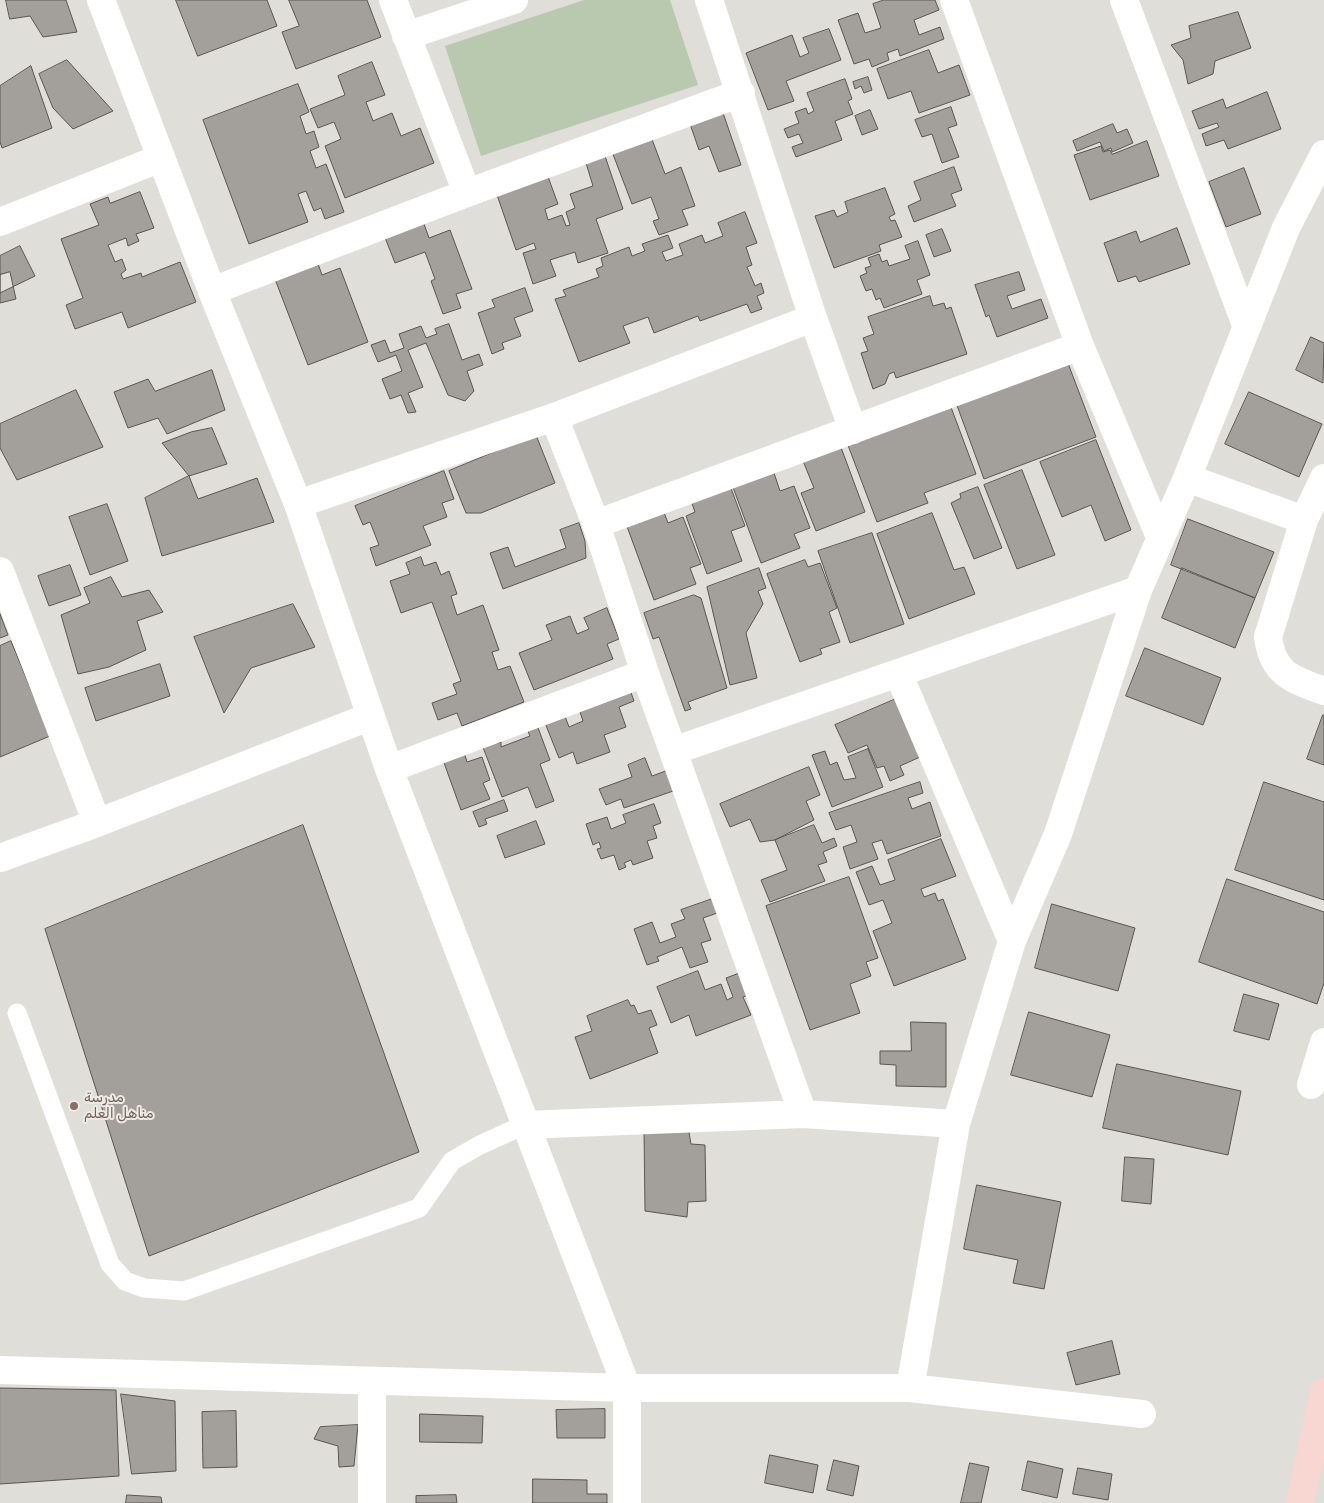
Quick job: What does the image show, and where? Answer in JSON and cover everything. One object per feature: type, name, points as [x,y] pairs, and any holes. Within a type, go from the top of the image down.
[{"type":"main road","points":[[1300,1503],[1324,1392]]},
{"type":"street","points":[[100,0],[212,291],[298,504],[389,769],[524,1125],[627,1388],[627,1503]]},
{"type":"street","points":[[393,0],[467,193]]},
{"type":"street","points":[[406,36],[514,0]]},
{"type":"street","points":[[709,0],[741,93],[813,318],[854,430]]},
{"type":"street","points":[[954,0],[1080,346],[1160,537]]},
{"type":"street","points":[[1124,0],[1246,325]]},
{"type":"street","points":[[212,291],[467,193],[741,93]]},
{"type":"street","points":[[910,1388],[956,1124],[1012,941],[1058,834],[1138,590],[1187,478],[1286,228],[1324,154]]},
{"type":"street","points":[[0,222],[161,158]]},
{"type":"street","points":[[298,504],[554,417],[813,318]]},
{"type":"street","points":[[596,524],[1080,346]]},
{"type":"street","points":[[554,417],[596,524],[645,673],[803,1114]]},
{"type":"street","points":[[1187,478],[1304,520]]},
{"type":"street","points":[[1324,478],[1304,520],[1268,637],[1270,654],[1278,668],[1297,681],[1324,691]]},
{"type":"street","points":[[0,571],[97,823]]},
{"type":"street","points":[[673,752],[899,675],[1138,590]]},
{"type":"street","points":[[389,769],[645,673]]},
{"type":"street","points":[[899,675],[1012,941]]},
{"type":"street","points":[[0,858],[97,823],[370,717]]},
{"type":"street","points":[[1311,1085],[1324,1042]]},
{"type":"street","points":[[524,1125],[803,1114],[956,1124]]},
{"type":"street","points":[[0,1370],[627,1388],[910,1388],[1142,1414]]},
{"type":"street","points":[[372,1381],[372,1503]]},
{"type":"lane","points":[[17,1013],[110,1264],[125,1281],[144,1288],[184,1291],[419,1208],[452,1161],[480,1144],[524,1125]]},
{"type":"green space","points":[[584,0],[670,0],[698,85],[481,156],[445,46]]},
{"type":"building","points":[[6,0],[66,0],[77,32],[43,37],[30,16],[10,19]]},
{"type":"building","points":[[176,0],[267,0],[277,26],[198,56]]},
{"type":"building","points":[[289,0],[367,0],[381,37],[296,69],[282,32],[299,26]]},
{"type":"building","points":[[884,0],[935,0],[939,10],[914,20],[919,35],[940,27],[944,39],[900,56],[898,49],[887,53],[889,60],[872,67],[869,59],[854,64],[838,20],[858,13],[865,33],[881,28],[873,4]]},
{"type":"building","points":[[1238,12],[1251,48],[1215,61],[1213,74],[1188,84],[1183,60],[1171,45],[1191,38],[1189,26]]},
{"type":"building","points":[[829,29],[841,60],[786,81],[794,101],[768,110],[746,53],[792,35],[800,57],[809,53],[803,38]]},
{"type":"building","points":[[929,50],[938,73],[959,65],[970,95],[919,113],[911,91],[888,99],[877,69]]},
{"type":"building","points":[[67,60],[113,111],[73,129],[53,108],[39,74]]},
{"type":"building","points":[[372,62],[385,95],[366,102],[373,121],[392,113],[401,136],[420,128],[434,163],[345,198],[325,146],[341,139],[334,122],[318,128],[310,109],[345,95],[338,76]]},
{"type":"building","points":[[31,66],[52,128],[2,148],[0,142],[0,86]]},
{"type":"building","points":[[868,77],[872,90],[864,93],[861,86],[855,89],[853,82]]},
{"type":"building","points":[[845,79],[852,99],[848,101],[853,114],[835,121],[842,140],[796,157],[792,147],[803,143],[799,134],[788,138],[784,129],[799,123],[795,112],[806,108],[808,114],[814,111],[807,93]]},
{"type":"building","points":[[298,84],[309,112],[300,116],[306,134],[314,131],[319,147],[310,151],[316,168],[326,164],[344,212],[325,219],[321,208],[314,211],[306,191],[298,194],[308,222],[249,244],[203,120]]},
{"type":"building","points":[[1267,92],[1281,129],[1228,149],[1224,140],[1206,146],[1202,134],[1219,127],[1217,123],[1199,129],[1192,111],[1223,99],[1226,108]]},
{"type":"building","points":[[951,107],[957,125],[948,128],[959,157],[942,163],[932,134],[922,137],[915,120]]},
{"type":"building","points":[[722,110],[741,165],[719,172],[709,146],[699,150],[689,121]]},
{"type":"building","points":[[870,110],[878,129],[862,135],[855,116]]},
{"type":"building","points":[[1113,124],[1117,133],[1127,129],[1133,143],[1112,152],[1111,148],[1104,151],[1100,142],[1077,151],[1073,141]]},
{"type":"building","points":[[650,134],[665,174],[681,167],[695,206],[682,210],[688,225],[659,235],[653,221],[659,219],[651,197],[632,204],[611,149]]},
{"type":"building","points":[[1147,141],[1159,176],[1090,200],[1074,155],[1101,146],[1103,152],[1110,150],[1112,154]]},
{"type":"building","points":[[605,156],[623,209],[596,219],[608,253],[578,263],[575,252],[550,260],[556,276],[533,284],[523,253],[536,249],[534,243],[516,250],[496,192],[547,174],[558,204],[545,209],[548,220],[562,215],[566,226],[570,225],[566,212],[575,208],[570,194],[593,186],[586,163]]},
{"type":"building","points":[[954,167],[962,190],[951,194],[956,206],[914,222],[908,206],[921,200],[914,182]]},
{"type":"building","points":[[1244,168],[1261,214],[1226,227],[1209,182]]},
{"type":"building","points":[[885,188],[895,214],[889,217],[891,221],[895,220],[902,237],[879,245],[881,251],[834,268],[815,216],[834,210],[837,217],[848,212],[845,202]]},
{"type":"building","points":[[140,192],[154,228],[136,234],[139,241],[128,246],[126,238],[108,245],[115,262],[122,259],[126,270],[121,274],[123,279],[141,273],[142,277],[180,262],[196,302],[128,328],[122,312],[75,329],[66,305],[83,298],[61,239],[99,225],[90,204],[108,197],[110,203]]},
{"type":"building","points":[[745,212],[757,243],[746,247],[752,265],[747,267],[755,286],[761,283],[764,293],[757,296],[762,309],[751,313],[747,304],[700,321],[698,316],[654,333],[648,317],[623,326],[630,343],[579,362],[555,299],[566,296],[563,290],[599,277],[596,269],[603,266],[601,258],[629,247],[632,256],[645,251],[642,244],[668,235],[673,248],[662,252],[666,261],[683,255],[679,244],[702,235],[705,243],[723,236],[718,223]]},
{"type":"building","points":[[424,224],[429,238],[450,230],[472,289],[456,294],[461,308],[443,314],[431,281],[435,279],[425,252],[395,263],[384,235]]},
{"type":"building","points":[[1177,228],[1190,264],[1139,282],[1136,276],[1118,282],[1104,243],[1136,231],[1140,242]]},
{"type":"building","points":[[942,229],[951,251],[934,257],[926,235]]},
{"type":"building","points":[[918,241],[930,275],[917,280],[922,294],[884,308],[880,298],[876,300],[872,289],[866,291],[860,276],[867,273],[865,268],[871,266],[868,258],[879,254],[882,262],[887,260],[889,266],[910,259],[905,246]]},
{"type":"building","points":[[20,246],[35,276],[0,293],[0,256]]},
{"type":"building","points":[[316,258],[322,275],[340,268],[368,342],[308,365],[273,274]]},
{"type":"building","points":[[10,272],[16,299],[0,303],[0,275]]},
{"type":"building","points":[[1019,272],[1025,290],[1007,296],[1012,309],[1041,299],[1048,318],[997,337],[989,315],[986,317],[975,285]]},
{"type":"building","points":[[525,288],[533,311],[514,318],[521,336],[502,343],[504,349],[492,354],[478,313],[495,307],[492,300]]},
{"type":"building","points":[[930,296],[933,306],[944,303],[946,309],[951,307],[967,354],[896,378],[894,372],[889,374],[885,384],[873,389],[861,353],[868,351],[863,338],[874,334],[868,317]]},
{"type":"building","points":[[449,324],[462,360],[479,354],[483,365],[467,371],[474,391],[465,401],[448,395],[426,343],[408,350],[423,387],[408,393],[416,412],[408,413],[401,395],[390,399],[382,379],[402,371],[396,355],[378,362],[371,345],[385,340],[390,353],[404,348],[399,334],[421,326],[426,338],[437,334],[435,329]]},
{"type":"building","points":[[1311,337],[1324,343],[1323,383],[1296,370]]},
{"type":"building","points":[[1066,358],[1096,437],[984,479],[955,400]]},
{"type":"building","points":[[212,370],[225,410],[167,434],[158,418],[128,428],[114,392],[148,379],[155,391]]},
{"type":"building","points":[[76,390],[103,447],[17,480],[0,448],[0,424]]},
{"type":"building","points":[[1249,392],[1322,424],[1299,477],[1225,444]]},
{"type":"building","points":[[949,402],[976,474],[924,493],[928,503],[877,522],[846,440]]},
{"type":"building","points":[[212,428],[227,464],[189,476],[162,443],[191,432]]},
{"type":"building","points":[[536,435],[555,483],[481,513],[466,513],[449,471]]},
{"type":"building","points":[[1096,440],[1131,530],[1105,541],[1091,505],[1062,517],[1040,462]]},
{"type":"building","points":[[839,442],[865,512],[816,531],[801,493],[814,488],[801,456]]},
{"type":"building","points":[[772,467],[780,491],[794,486],[810,528],[794,534],[800,548],[761,563],[731,482]]},
{"type":"building","points":[[1022,470],[1055,555],[1017,569],[984,485]]},
{"type":"building","points":[[444,471],[454,499],[442,503],[447,517],[423,526],[431,545],[376,566],[370,548],[379,545],[370,522],[363,525],[355,506]]},
{"type":"building","points":[[189,476],[198,499],[257,478],[274,522],[162,556],[145,498]]},
{"type":"building","points":[[728,480],[745,526],[731,531],[742,561],[707,574],[686,516],[695,512],[689,495]]},
{"type":"building","points":[[978,487],[1002,548],[974,559],[951,503],[961,498],[960,494]]},
{"type":"building","points":[[107,504],[128,561],[90,575],[69,517]]},
{"type":"building","points":[[662,507],[668,523],[683,517],[701,564],[690,568],[696,584],[654,600],[625,521]]},
{"type":"building","points":[[932,513],[954,570],[964,567],[975,594],[909,619],[877,534]]},
{"type":"building","points":[[1188,519],[1274,552],[1255,598],[1171,565]]},
{"type":"building","points":[[579,523],[585,541],[586,558],[503,589],[490,553],[508,547],[515,567],[566,548],[560,530]]},
{"type":"building","points":[[872,533],[904,624],[850,643],[818,551]]},
{"type":"building","points":[[421,557],[424,566],[436,562],[441,575],[449,571],[457,594],[451,596],[457,615],[483,605],[499,650],[492,652],[498,670],[510,666],[524,702],[462,726],[457,713],[438,720],[432,703],[457,694],[453,684],[461,681],[432,602],[401,613],[390,581],[410,574],[406,563]]},
{"type":"building","points":[[805,560],[808,567],[820,563],[837,608],[829,612],[840,642],[820,649],[822,654],[800,662],[767,574]]},
{"type":"building","points":[[70,565],[81,595],[49,606],[38,576]]},
{"type":"building","points":[[759,568],[766,588],[758,591],[763,604],[746,633],[757,678],[730,685],[707,587]]},
{"type":"building","points":[[1182,568],[1255,598],[1235,648],[1162,618]]},
{"type":"building","points":[[111,577],[122,597],[149,590],[163,612],[137,621],[146,650],[109,667],[78,674],[61,615],[90,603],[84,588]]},
{"type":"building","points":[[694,595],[701,598],[727,688],[688,702],[691,709],[685,711],[659,637],[653,639],[644,613]]},
{"type":"building","points":[[293,604],[315,647],[251,668],[224,713],[194,637]]},
{"type":"building","points":[[607,608],[619,639],[607,644],[613,659],[534,690],[519,653],[552,640],[546,625],[570,616],[577,634],[589,629],[584,618]]},
{"type":"building","points":[[0,614],[8,635],[0,638]]},
{"type":"building","points":[[11,641],[50,736],[0,757],[0,646]]},
{"type":"building","points":[[1145,648],[1221,678],[1203,725],[1126,696]]},
{"type":"building","points":[[160,664],[170,696],[96,721],[85,688]]},
{"type":"building","points":[[629,687],[634,701],[619,707],[626,727],[604,735],[610,752],[577,764],[573,752],[559,758],[543,718],[563,711],[569,727],[583,721],[578,706]]},
{"type":"building","points":[[896,699],[920,757],[900,766],[904,775],[890,781],[884,766],[877,768],[867,745],[848,753],[835,725]]},
{"type":"building","points":[[1324,715],[1324,765],[1307,759]]},
{"type":"building","points":[[537,725],[550,760],[540,764],[554,801],[536,808],[528,787],[502,797],[481,742],[495,736],[498,743],[501,742],[501,747],[530,736],[527,729]]},
{"type":"building","points":[[868,749],[883,787],[832,807],[812,755],[825,751],[830,765],[837,762],[844,780],[856,778],[848,757]]},
{"type":"building","points":[[464,752],[467,762],[482,757],[490,780],[483,783],[490,799],[461,810],[443,760]]},
{"type":"building","points":[[645,758],[652,776],[671,769],[679,789],[624,808],[621,799],[606,805],[599,789],[632,777],[628,765]]},
{"type":"building","points":[[809,767],[820,795],[806,801],[814,820],[775,840],[760,842],[750,819],[730,827],[720,804]]},
{"type":"building","points":[[920,782],[923,793],[908,798],[912,809],[930,802],[941,836],[887,854],[882,840],[872,843],[878,859],[850,869],[843,847],[857,842],[851,825],[836,830],[829,813]]},
{"type":"building","points":[[1264,782],[1324,802],[1324,900],[1235,870]]},
{"type":"building","points":[[504,800],[508,811],[485,819],[487,824],[479,827],[473,812]]},
{"type":"building","points":[[654,804],[661,823],[653,826],[657,838],[647,841],[653,858],[633,865],[631,860],[624,863],[626,867],[619,870],[614,855],[601,859],[597,849],[601,848],[599,842],[593,845],[586,824],[607,817],[611,829],[626,823],[623,815]]},
{"type":"building","points":[[536,821],[545,844],[505,858],[497,836]]},
{"type":"building","points":[[303,825],[419,1152],[149,1256],[45,929]]},
{"type":"building","points":[[814,825],[822,843],[834,838],[837,846],[823,852],[827,862],[818,865],[825,881],[770,902],[761,880],[787,870],[775,840]]},
{"type":"building","points":[[941,839],[956,876],[921,889],[924,897],[935,893],[938,901],[943,899],[966,959],[894,986],[873,931],[892,923],[883,900],[869,905],[856,872],[872,866],[880,885],[895,880],[888,860]]},
{"type":"building","points":[[849,877],[878,958],[866,962],[871,976],[850,984],[860,1013],[810,1030],[766,906]]},
{"type":"building","points":[[1227,879],[1324,912],[1324,983],[1317,1004],[1199,962]]},
{"type":"building","points":[[718,897],[723,911],[703,918],[711,940],[701,943],[708,962],[690,968],[682,947],[657,957],[659,961],[647,965],[634,929],[652,922],[660,943],[676,937],[671,924],[685,919],[681,910]]},
{"type":"building","points":[[1052,904],[1135,928],[1118,991],[1035,968]]},
{"type":"building","points":[[698,971],[705,990],[721,984],[727,1000],[733,997],[726,978],[742,972],[751,994],[743,997],[751,1015],[696,1036],[689,1015],[671,1023],[657,987]]},
{"type":"building","points":[[1244,994],[1279,1004],[1269,1040],[1234,1031]]},
{"type":"building","points":[[628,1000],[631,1006],[634,1005],[638,1014],[651,1010],[657,1025],[649,1028],[658,1053],[590,1079],[575,1037],[592,1031],[587,1016]]},
{"type":"building","points":[[1029,1012],[1110,1035],[1092,1097],[1011,1075]]},
{"type":"building","points":[[911,1022],[946,1023],[946,1087],[896,1086],[896,1065],[880,1064],[880,1051],[911,1051]]},
{"type":"building","points":[[1117,1064],[1241,1091],[1228,1155],[1103,1128]]},
{"type":"building","points":[[688,1126],[691,1144],[705,1145],[706,1201],[688,1202],[687,1217],[645,1211],[644,1129]]},
{"type":"building","points":[[1125,1157],[1154,1159],[1151,1204],[1122,1201]]},
{"type":"building","points":[[977,1185],[1061,1202],[1044,1289],[1013,1283],[1018,1260],[964,1249]]},
{"type":"building","points":[[1112,1341],[1120,1374],[1076,1385],[1067,1353]]},
{"type":"building","points":[[0,1388],[116,1390],[119,1476],[0,1484]]},
{"type":"building","points":[[121,1394],[175,1401],[176,1471],[132,1474]]},
{"type":"building","points":[[605,1409],[605,1438],[557,1438],[556,1410]]},
{"type":"building","points":[[236,1411],[237,1467],[203,1468],[202,1412]]},
{"type":"building","points":[[420,1414],[483,1416],[482,1443],[420,1442]]},
{"type":"building","points":[[358,1425],[354,1466],[339,1467],[338,1446],[314,1439],[320,1427]]},
{"type":"building","points":[[770,1455],[818,1465],[813,1493],[765,1483]]},
{"type":"building","points":[[834,1460],[859,1466],[853,1496],[827,1490]]},
{"type":"building","points":[[1028,1461],[1063,1469],[1057,1498],[1022,1490]]},
{"type":"building","points":[[970,1463],[989,1467],[981,1503],[961,1503]]},
{"type":"building","points":[[1078,1468],[1112,1474],[1108,1500],[1073,1494]]},
{"type":"building","points":[[533,1479],[587,1480],[587,1494],[607,1494],[607,1503],[533,1503]]},
{"type":"building","points":[[127,1495],[161,1497],[162,1503],[126,1503]]},
{"type":"building","points":[[456,1495],[457,1503],[416,1503],[416,1496]]},
{"type":"place","name":"مدرسة مناهل العلم","points":[[74,1106]]}]
